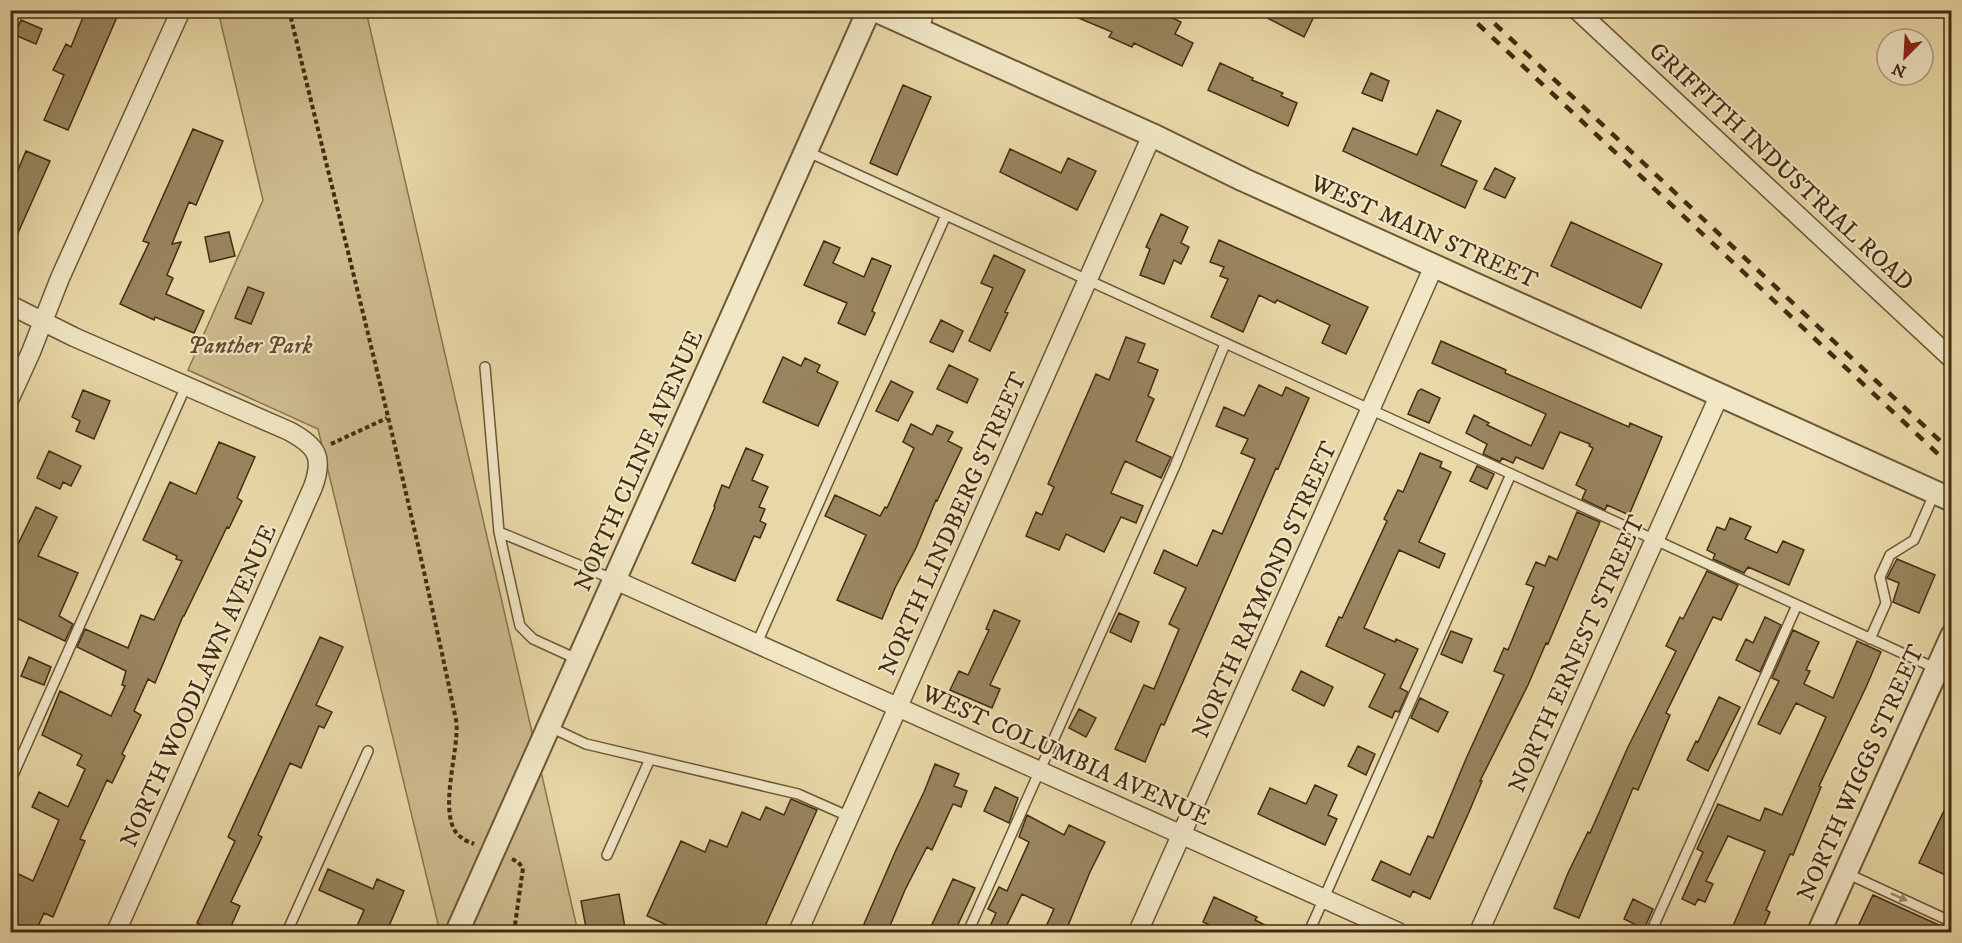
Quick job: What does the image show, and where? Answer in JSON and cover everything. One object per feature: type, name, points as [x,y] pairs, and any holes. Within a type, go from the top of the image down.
[{"type":"street","points":[[10,398],[60,278],[182,10]]},
{"type":"street","name":"NORTH CLINE AVENUE","points":[[457,933],[869,10]]},
{"type":"street","name":"WEST MAIN STREET","points":[[875,10],[922,20],[1244,180],[1943,496]]},
{"type":"street","name":"GRIFFITH INDUSTRIAL ROAD","points":[[1577,10],[1952,359]]},
{"type":"street","name":"NORTH LINDBERG STREET","points":[[798,933],[1152,135]]},
{"type":"street","name":"NORTH RAYMOND STREET","points":[[1138,933],[1434,266]]},
{"type":"street","points":[[10,306],[289,431],[308,442],[317,455]]},
{"type":"street","name":"NORTH ERNEST STREET","points":[[1479,933],[1719,396]]},
{"type":"street","name":"NORTH WOODLAWN AVENUE","points":[[116,933],[313,487],[318,467],[317,455]]},
{"type":"street","name":"WEST COLUMBIA AVENUE","points":[[615,580],[1398,933]]},
{"type":"street","name":"NORTH WIGGS STREET","points":[[1820,933],[1846,873],[1944,676],[1952,636]]},
{"type":"lane","points":[[10,16],[13,10]]},
{"type":"lane","points":[[806,151],[1655,539],[1944,676]]},
{"type":"lane","points":[[757,644],[946,215]]},
{"type":"lane","points":[[968,933],[1175,466],[1225,344]]},
{"type":"lane","points":[[485,367],[499,532],[520,626],[533,639],[579,660]]},
{"type":"lane","points":[[10,782],[186,386]]},
{"type":"lane","points":[[1309,933],[1511,474]]},
{"type":"lane","points":[[1870,639],[1886,603],[1880,577],[1890,555],[1914,540],[1943,496]]},
{"type":"lane","points":[[499,532],[615,580]]},
{"type":"lane","points":[[1651,933],[1797,605]]},
{"type":"lane","points":[[550,727],[586,744],[798,794],[849,817]]},
{"type":"lane","points":[[287,933],[368,751]]},
{"type":"lane","points":[[607,855],[650,759]]},
{"type":"lane","points":[[1846,873],[1952,922]]},
{"type":"path","points":[[288,10],[426,579],[456,725],[450,782],[450,821],[460,838],[476,844]]},
{"type":"path","points":[[317,455],[344,436],[387,418]]},
{"type":"path","points":[[509,858],[518,862],[523,868],[514,933]]},
{"type":"green space","name":"Panther Park","points":[[218,11],[366,11],[578,932],[440,932],[318,429],[188,370],[263,200]]},
{"type":"building","points":[[86,10],[120,10],[68,130],[44,120],[64,75],[53,70],[66,44],[71,47]]},
{"type":"building","points":[[1156,10],[1181,22],[1175,34],[1193,43],[1182,66],[1134,43],[1132,47],[1109,37],[1112,32],[1062,11]]},
{"type":"building","points":[[1252,10],[1317,10],[1304,37]]},
{"type":"building","points":[[21,20],[42,29],[36,44],[15,35]]},
{"type":"building","points":[[1220,63],[1283,93],[1281,96],[1297,103],[1288,126],[1208,90]]},
{"type":"building","points":[[1371,73],[1389,81],[1382,101],[1362,93]]},
{"type":"building","points":[[903,85],[931,97],[897,175],[870,163]]},
{"type":"building","points":[[1437,110],[1461,121],[1441,165],[1477,181],[1465,208],[1343,151],[1353,128],[1417,155]]},
{"type":"building","points":[[193,129],[223,141],[196,205],[189,202],[172,244],[181,242],[167,275],[173,278],[166,294],[204,311],[194,333],[155,317],[154,320],[120,304],[149,243],[143,241]]},
{"type":"building","points":[[1010,149],[1061,173],[1068,158],[1096,171],[1077,210],[1000,172]]},
{"type":"building","points":[[26,151],[50,161],[10,251],[10,189]]},
{"type":"building","points":[[1495,168],[1515,178],[1505,198],[1484,189]]},
{"type":"building","points":[[1161,214],[1188,227],[1181,243],[1189,247],[1181,264],[1174,260],[1164,284],[1140,275],[1150,249],[1146,247]]},
{"type":"building","points":[[1571,222],[1662,264],[1641,308],[1551,266]]},
{"type":"building","points":[[229,232],[235,256],[210,262],[205,237]]},
{"type":"building","points":[[1219,240],[1368,307],[1346,354],[1322,343],[1330,325],[1277,300],[1275,303],[1259,295],[1243,332],[1211,317],[1228,279],[1220,276],[1224,267],[1210,262]]},
{"type":"building","points":[[824,241],[840,248],[833,263],[864,277],[872,258],[891,266],[872,311],[875,313],[865,335],[838,323],[847,303],[804,285]]},
{"type":"building","points":[[994,255],[1025,270],[990,351],[969,341],[993,288],[981,283]]},
{"type":"building","points":[[248,287],[264,293],[251,324],[235,318]]},
{"type":"building","points":[[941,320],[963,331],[953,352],[930,342]]},
{"type":"building","points":[[1126,337],[1145,344],[1138,362],[1158,370],[1148,396],[1154,399],[1136,441],[1171,457],[1161,478],[1125,461],[1111,493],[1143,506],[1136,523],[1121,517],[1104,552],[1066,534],[1059,550],[1026,536],[1036,512],[1042,515],[1054,487],[1048,484],[1096,374],[1109,380]]},
{"type":"building","points":[[1441,341],[1506,370],[1505,373],[1629,427],[1630,423],[1662,437],[1629,515],[1607,505],[1605,510],[1582,499],[1586,490],[1576,485],[1593,448],[1589,446],[1590,444],[1560,432],[1543,469],[1516,457],[1513,463],[1502,458],[1500,462],[1483,454],[1487,444],[1466,433],[1474,415],[1489,423],[1487,425],[1531,446],[1546,414],[1432,363]]},
{"type":"building","points":[[783,357],[801,366],[805,358],[820,365],[817,372],[838,382],[818,426],[763,402]]},
{"type":"building","points":[[949,365],[978,379],[967,403],[937,389]]},
{"type":"building","points":[[891,381],[913,392],[898,421],[876,411]]},
{"type":"building","points":[[1259,385],[1282,396],[1286,387],[1309,398],[1164,725],[1161,724],[1145,762],[1115,749],[1144,685],[1154,689],[1179,629],[1169,624],[1186,588],[1154,573],[1164,550],[1197,566],[1213,530],[1222,534],[1255,459],[1241,453],[1248,439],[1216,426],[1224,407],[1244,416]]},
{"type":"building","points":[[1421,389],[1440,398],[1429,423],[1408,414]]},
{"type":"building","points":[[83,390],[110,401],[94,439],[76,431],[80,421],[72,417]]},
{"type":"building","points":[[911,424],[932,435],[937,425],[953,432],[948,441],[962,448],[882,619],[837,600],[866,535],[825,516],[835,495],[880,516],[885,507],[887,508],[914,448],[903,442]]},
{"type":"building","points":[[219,442],[255,457],[237,498],[242,501],[183,616],[155,683],[148,679],[134,711],[141,715],[122,754],[125,756],[112,783],[107,780],[80,839],[85,841],[53,917],[44,913],[35,933],[10,933],[10,870],[33,881],[59,820],[32,807],[39,792],[68,807],[85,769],[77,765],[82,755],[42,735],[60,691],[111,716],[125,686],[122,685],[126,671],[77,647],[85,629],[128,648],[141,615],[154,620],[182,561],[176,559],[177,556],[143,540],[170,482],[196,494]]},
{"type":"building","points":[[746,448],[763,455],[752,480],[768,487],[759,507],[765,509],[760,521],[766,524],[760,538],[754,536],[735,581],[692,563],[722,485],[729,488]]},
{"type":"building","points":[[49,451],[81,466],[71,486],[63,482],[60,489],[37,478]]},
{"type":"building","points":[[1420,453],[1442,462],[1440,467],[1451,472],[1419,542],[1445,554],[1439,568],[1399,550],[1364,628],[1395,642],[1396,639],[1418,649],[1400,688],[1408,692],[1399,712],[1395,711],[1392,718],[1369,707],[1385,674],[1326,646],[1339,617],[1342,618],[1387,521],[1384,519],[1398,490],[1403,492]]},
{"type":"building","points":[[1477,466],[1494,474],[1487,489],[1470,481]]},
{"type":"building","points":[[36,507],[57,517],[38,556],[78,573],[59,616],[73,624],[65,641],[10,615],[10,561]]},
{"type":"building","points":[[1577,512],[1600,522],[1548,644],[1546,643],[1528,685],[1480,781],[1482,781],[1430,899],[1413,891],[1410,897],[1372,880],[1381,861],[1410,875],[1428,836],[1433,838],[1504,675],[1494,671],[1504,648],[1508,650],[1534,587],[1526,584],[1536,562],[1545,566],[1549,556],[1557,560]]},
{"type":"building","points":[[1730,518],[1751,527],[1745,539],[1777,553],[1783,541],[1804,550],[1789,585],[1748,567],[1744,573],[1713,559],[1715,554],[1707,550],[1717,527],[1725,530]]},
{"type":"building","points":[[1897,559],[1935,575],[1919,613],[1893,602],[1899,583],[1887,578]]},
{"type":"building","points":[[1707,571],[1738,585],[1721,620],[1713,617],[1666,713],[1670,715],[1638,790],[1633,788],[1579,918],[1554,908],[1568,873],[1588,832],[1590,833],[1628,747],[1676,651],[1666,646],[1680,617],[1683,619]]},
{"type":"building","points":[[994,610],[1020,621],[990,685],[1000,689],[992,708],[950,690],[959,671],[968,675],[989,630],[986,629]]},
{"type":"building","points":[[1119,613],[1139,622],[1131,642],[1110,632]]},
{"type":"building","points":[[1765,617],[1781,625],[1760,672],[1736,660],[1746,639],[1753,643]]},
{"type":"building","points":[[1793,630],[1819,642],[1806,670],[1810,671],[1804,684],[1833,698],[1857,641],[1881,652],[1819,786],[1821,787],[1793,855],[1790,854],[1766,910],[1770,912],[1761,933],[1730,933],[1765,851],[1728,836],[1706,881],[1713,884],[1705,902],[1698,899],[1695,905],[1682,899],[1703,852],[1697,849],[1718,804],[1760,821],[1765,808],[1782,815],[1826,717],[1796,703],[1780,734],[1758,724],[1779,681],[1772,678]]},
{"type":"building","points":[[1451,631],[1472,639],[1462,663],[1441,654]]},
{"type":"building","points":[[320,637],[343,647],[316,705],[332,712],[324,728],[319,726],[301,768],[290,763],[258,835],[262,837],[231,902],[240,906],[228,933],[217,933],[197,923],[235,841],[228,837]]},
{"type":"building","points":[[29,657],[51,667],[44,685],[21,676]]},
{"type":"building","points":[[1301,671],[1333,687],[1324,706],[1292,690]]},
{"type":"building","points":[[1719,697],[1740,707],[1708,771],[1687,760]]},
{"type":"building","points":[[1420,698],[1448,712],[1438,732],[1411,718]]},
{"type":"building","points":[[1079,709],[1096,718],[1086,737],[1069,728]]},
{"type":"building","points":[[1358,746],[1375,754],[1366,775],[1348,766]]},
{"type":"building","points":[[935,764],[959,774],[954,786],[967,791],[961,807],[953,804],[932,850],[927,847],[885,933],[864,924]]},
{"type":"building","points":[[1315,785],[1337,795],[1328,815],[1337,819],[1325,845],[1258,814],[1270,788],[1306,804]]},
{"type":"building","points":[[995,787],[1018,798],[1009,823],[984,811]]},
{"type":"building","points":[[1952,794],[1952,878],[1919,863]]},
{"type":"building","points":[[791,799],[817,810],[762,933],[684,933],[647,916],[681,841],[705,852],[710,840],[727,847],[742,812],[760,820],[766,807],[784,815]]},
{"type":"building","points":[[1027,815],[1064,835],[1069,825],[1105,842],[1065,933],[1043,933],[1054,909],[1022,894],[1003,933],[988,931],[996,913],[988,909],[999,887],[1007,891],[1029,842],[1019,837]]},
{"type":"building","points":[[328,869],[373,889],[377,879],[404,891],[386,933],[354,933],[364,910],[319,890]]},
{"type":"building","points":[[953,879],[975,888],[954,933],[928,933]]},
{"type":"building","points":[[619,894],[626,933],[587,933],[581,901]]},
{"type":"building","points":[[1873,895],[1952,931],[1952,933],[1855,933]]},
{"type":"building","points":[[1214,897],[1257,917],[1255,920],[1281,933],[1226,933],[1203,922]]},
{"type":"building","points":[[1633,899],[1653,909],[1644,929],[1624,919]]},
{"type":"railway","points":[[1463,10],[1952,467]]},
{"type":"railway","points":[[1480,10],[1952,452]]}]
